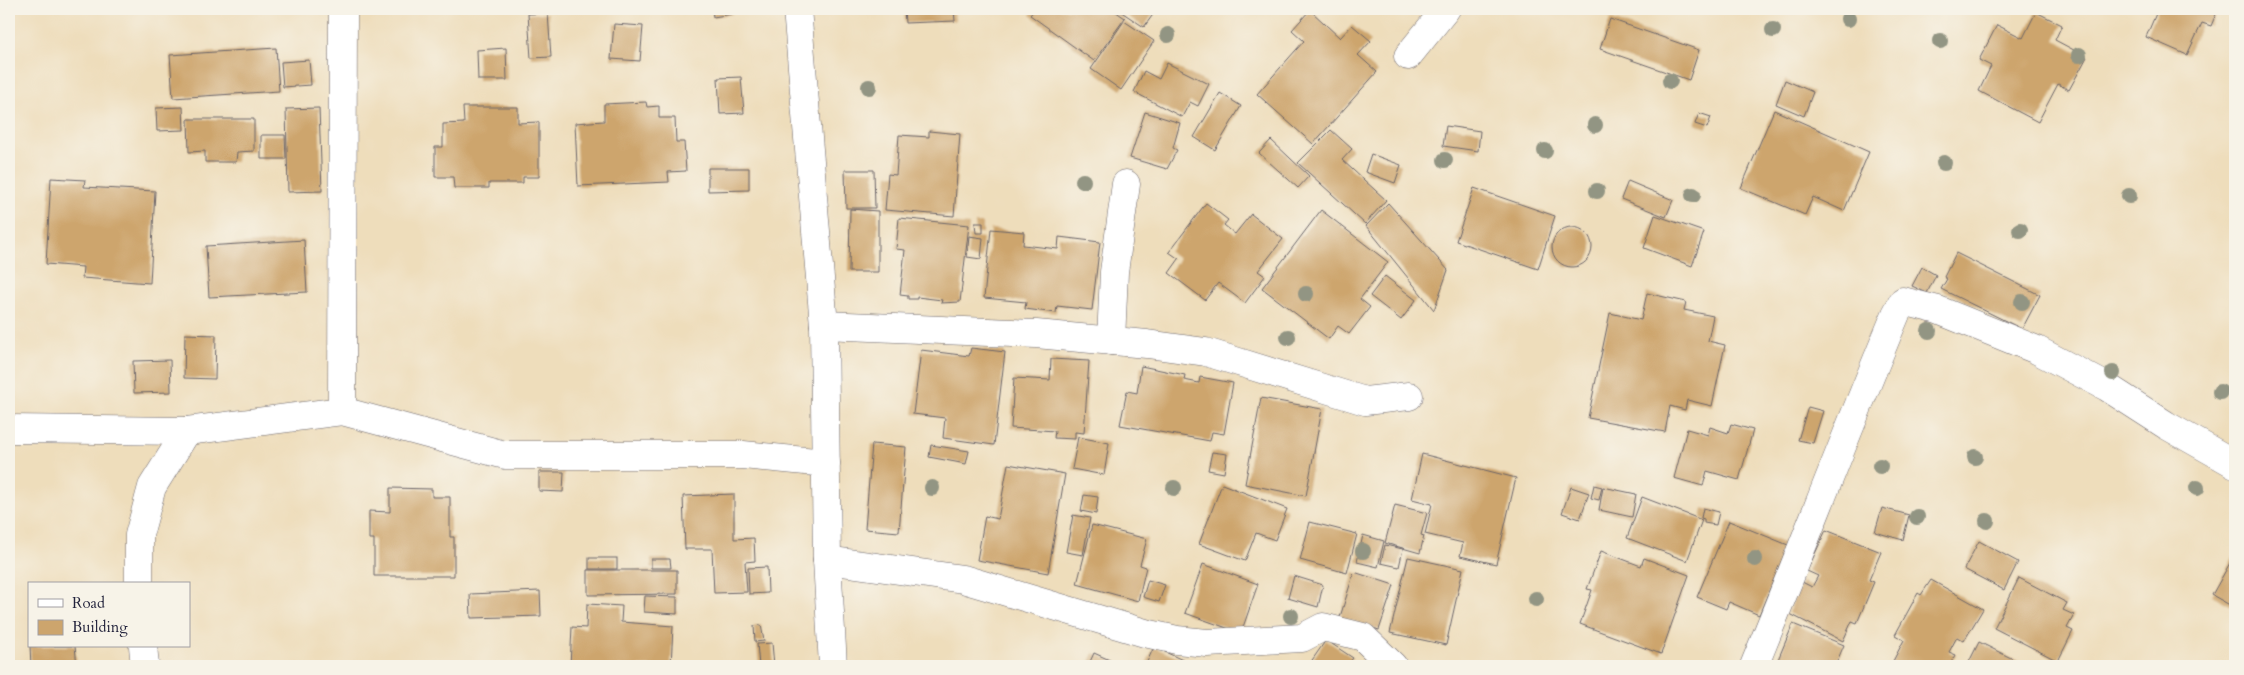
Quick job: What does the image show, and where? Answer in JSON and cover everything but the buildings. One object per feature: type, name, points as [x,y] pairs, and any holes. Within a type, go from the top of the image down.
[{"type":"street","points":[[342,411],[343,9]]},
{"type":"street","points":[[797,9],[824,325],[827,560],[833,666]]},
{"type":"street","points":[[1408,56],[1446,9]]},
{"type":"street","points":[[1110,341],[1114,272],[1126,184]]},
{"type":"street","points":[[1754,666],[1808,536],[1848,429],[1896,314],[1904,301],[1938,310],[2037,350],[2107,387],[2166,425],[2235,464]]},
{"type":"street","points":[[824,325],[1017,333],[1206,352],[1365,401],[1409,396]]},
{"type":"street","points":[[9,429],[187,431],[342,411],[506,454],[743,455],[826,463]]},
{"type":"street","points":[[139,582],[139,535],[152,487],[187,431]]},
{"type":"street","points":[[827,560],[963,579],[1136,630],[1177,640],[1207,643],[1302,638],[1323,627],[1363,637],[1393,666]]},
{"type":"street","points":[[143,648],[145,666]]}]
